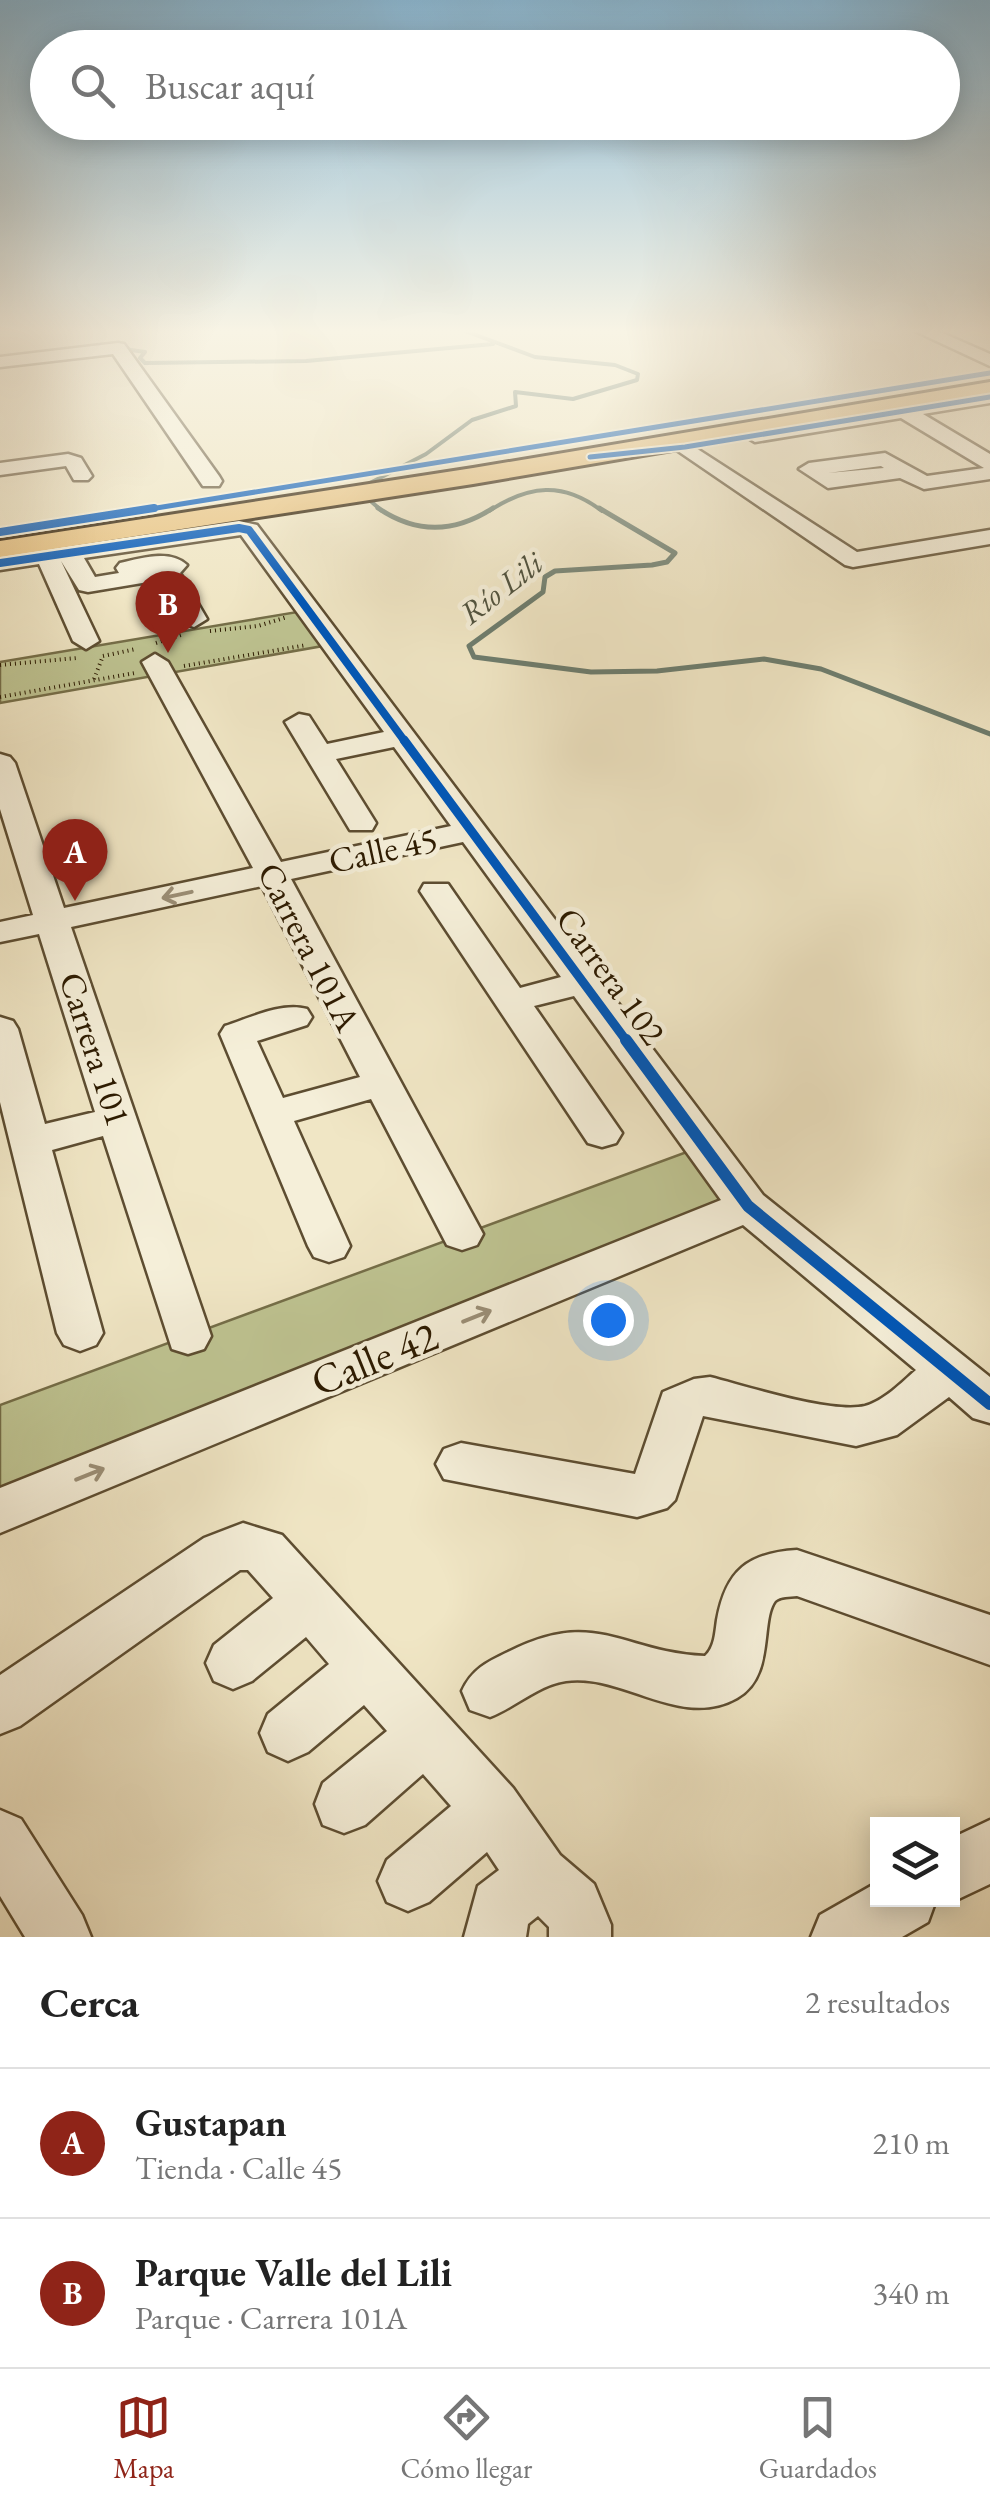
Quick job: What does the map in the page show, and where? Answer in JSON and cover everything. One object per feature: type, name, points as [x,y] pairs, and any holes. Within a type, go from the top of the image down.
[{"type":"main road","points":[[580,453],[742,421]]},
{"type":"main road","points":[[0,549],[140,520],[782,421]]},
{"type":"main road","points":[[0,532],[140,520]]},
{"type":"street","points":[[161,421],[212,481]]},
{"type":"street","points":[[580,453],[685,447],[841,421]]},
{"type":"street","points":[[921,421],[990,464]]},
{"type":"street","points":[[685,447],[853,560],[990,538]]},
{"type":"street","points":[[0,469],[39,473],[74,462],[81,476]]},
{"type":"street","points":[[904,471],[924,483],[990,473]]},
{"type":"street","name":"Carrera 102","points":[[75,567],[244,528],[332,640],[748,1206],[990,1404]]},
{"type":"street","points":[[0,563],[75,567],[106,588],[160,577],[194,619]]},
{"type":"street","points":[[75,567],[94,648]]},
{"type":"street","name":"Carrera 101A","points":[[158,668],[462,1234]]},
{"type":"street","points":[[300,722],[361,823]]},
{"type":"street","points":[[320,754],[403,737]]},
{"type":"street","name":"Carrera 101","points":[[0,763],[188,1336]]},
{"type":"street","name":"Calle 45","points":[[0,932],[472,831]]},
{"type":"street","points":[[436,891],[602,1133]]},
{"type":"street","points":[[511,1000],[581,983]]},
{"type":"street","points":[[294,1017],[238,1034],[236,1038],[329,1246]]},
{"type":"street","points":[[0,1029],[80,1333]]},
{"type":"street","points":[[270,1114],[380,1084]]},
{"type":"street","points":[[30,1142],[118,1119]]},
{"type":"street","name":"Calle 42","points":[[0,1510],[748,1206]]},
{"type":"street","points":[[461,1464],[637,1496],[649,1494],[658,1486],[680,1406],[694,1398],[710,1396],[844,1425],[868,1426],[888,1417],[947,1372]]},
{"type":"street","points":[[0,1707],[222,1554],[243,1546],[264,1550],[492,1809],[540,1876],[572,1906],[580,1937]]},
{"type":"street","points":[[490,1691],[564,1656],[587,1655],[698,1683],[720,1679],[733,1663],[750,1594],[763,1577],[779,1572],[797,1573],[990,1640]]},
{"type":"street","points":[[233,1663],[311,1600]]},
{"type":"street","points":[[288,1733],[368,1666]]},
{"type":"street","points":[[344,1804],[427,1734]]},
{"type":"street","points":[[408,1881],[492,1809]]},
{"type":"street","points":[[960,1867],[990,1850]]},
{"type":"street","points":[[5,1858],[60,1937]]},
{"type":"street","points":[[495,1937],[500,1908],[540,1876]]},
{"type":"street","points":[[842,1937],[894,1907]]},
{"type":"path","points":[[0,697],[332,640]]},
{"type":"path","points":[[94,648],[94,679]]},
{"type":"green space","points":[[309,610],[334,644],[0,703],[0,662]]},
{"type":"green space","points":[[703,1146],[748,1206],[0,1511],[0,1405]]},
{"type":"waterway","name":"Río Lili","points":[[380,509],[366,497],[370,483],[426,454],[470,421]]},
{"type":"waterway","name":"Río Lili","points":[[489,511],[518,496],[546,490],[574,495],[602,511]]},
{"type":"waterway","name":"Río Lili","points":[[380,509],[407,522],[436,527],[464,522],[493,508]]},
{"type":"waterway","name":"Río Lili","points":[[599,508],[675,553],[667,562],[652,565],[555,571],[545,577],[543,592],[469,646],[474,657],[591,672],[657,671],[764,659],[821,669],[990,734]]},
{"type":"cycle path","points":[[0,532],[701,421]]},
{"type":"cycle path","points":[[590,457],[685,447],[841,421]]},
{"type":"cycle path","points":[[0,563],[239,528],[249,530],[748,1206],[990,1404]]},
{"type":"place","name":"Parque Valle del Lili","points":[[168,653]]},
{"type":"place","name":"Gustapan","points":[[75,901]]}]
